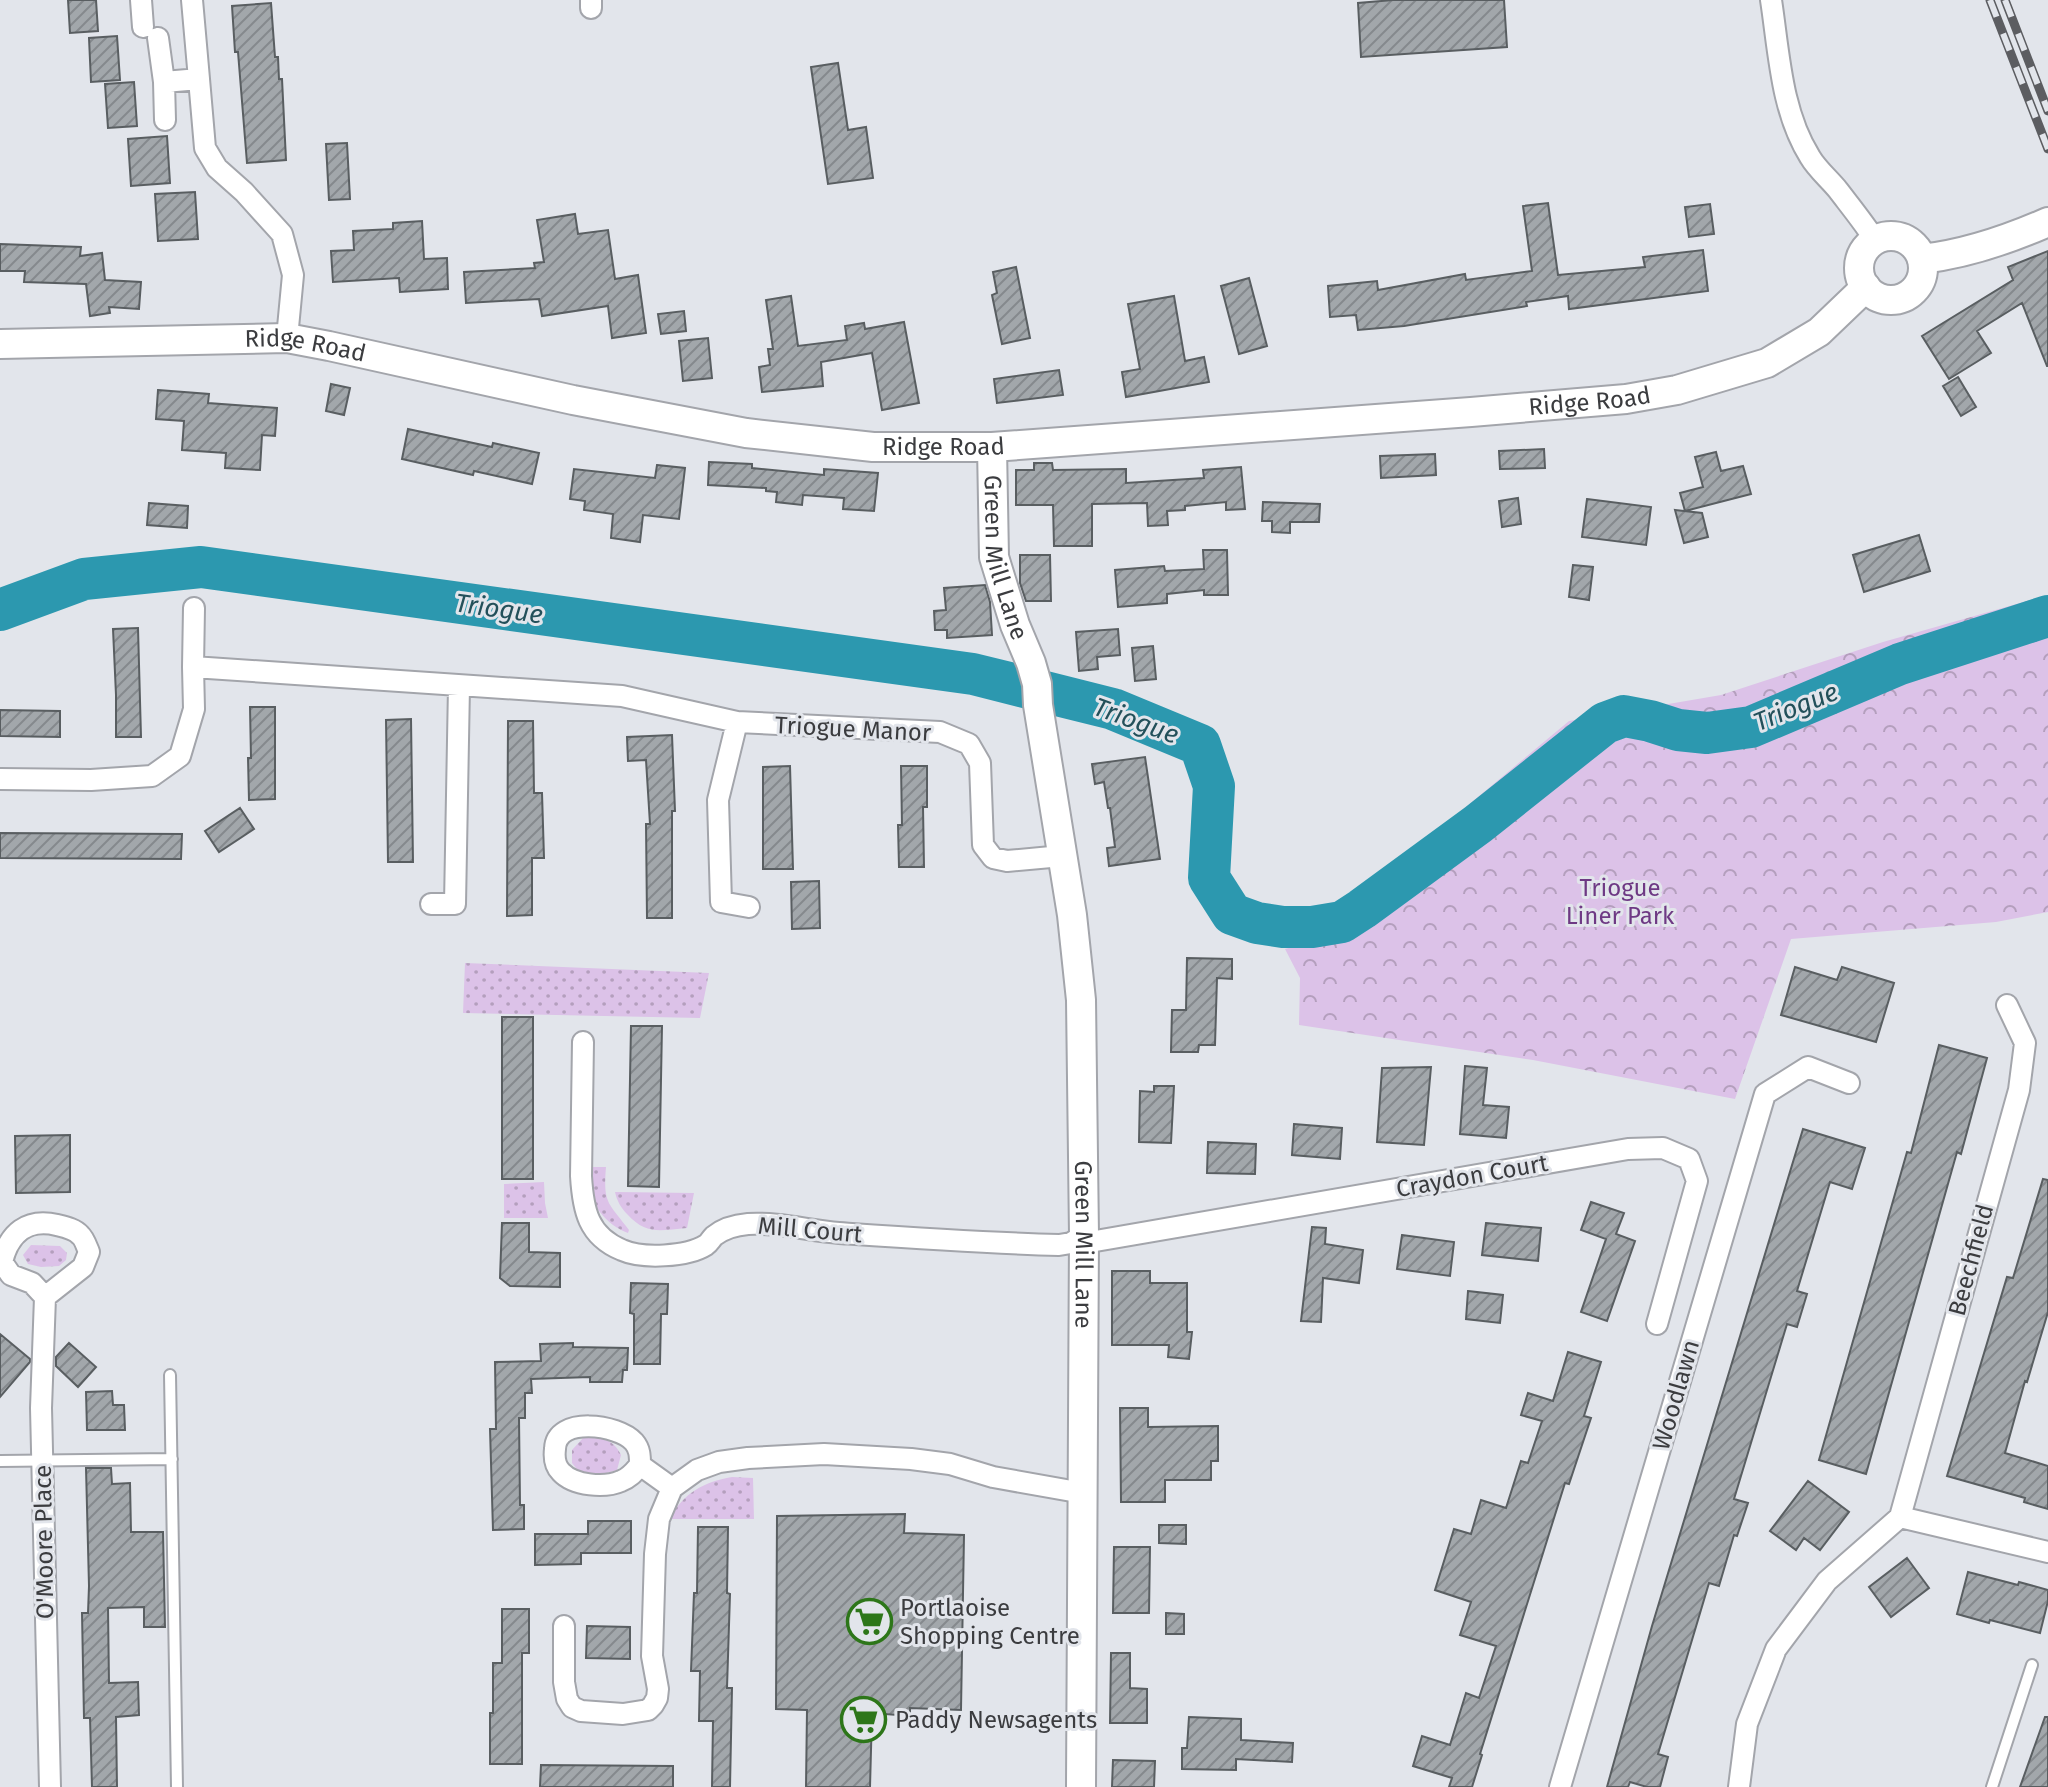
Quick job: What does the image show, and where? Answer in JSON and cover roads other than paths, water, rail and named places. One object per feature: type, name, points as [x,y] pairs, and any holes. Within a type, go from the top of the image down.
[{"type":"street","points":[[141,0],[164,82],[165,120]]},
{"type":"street","points":[[192,0],[205,148],[217,168],[282,234],[293,275],[287,338]]},
{"type":"street","points":[[1771,0],[1791,117],[1799,139],[1875,240]]},
{"type":"street","points":[[164,82],[199,79]]},
{"type":"street","points":[[1922,259],[1951,256],[1983,247],[2048,222]]},
{"type":"street","points":[[1901,237],[1917,249],[1923,269],[1916,288],[1909,294],[1889,300],[1866,287],[1860,273],[1860,262],[1863,252],[1875,240],[1901,237]]},
{"type":"street","name":"Ridge Road","points":[[0,344],[287,338],[573,400],[746,433],[873,447],[992,447],[1626,399],[1677,390],[1767,363],[1819,332],[1866,287]]},
{"type":"street","name":"Green Mill Lane","points":[[992,447],[994,557],[1037,684],[1074,928],[1081,1000],[1084,1239],[1081,1787]]},
{"type":"street","points":[[0,779],[91,780],[152,776],[180,756],[194,709],[194,608]]},
{"type":"street","name":"Triogue Manor","points":[[193,667],[622,696],[737,722],[940,732],[969,744],[980,763],[983,845],[993,858],[1007,861],[1062,856]]},
{"type":"street","points":[[431,904],[455,904],[459,686]]},
{"type":"street","points":[[737,722],[718,800],[721,902],[749,907]]},
{"type":"street","name":"Beechfield","points":[[1900,1517],[2019,1090],[2025,1043],[2007,1005]]},
{"type":"street","name":"Mill Court","points":[[583,1042],[582,1195],[593,1230],[624,1251],[657,1255],[687,1252],[706,1244],[724,1229],[745,1224],[974,1243],[1059,1245],[1084,1239]]},
{"type":"street","name":"Woodlawn","points":[[1560,1787],[1765,1094],[1808,1067],[1849,1083]]},
{"type":"street","name":"Craydon Court","points":[[1084,1239],[1628,1149],[1663,1148],[1689,1159],[1697,1181],[1657,1324]]},
{"type":"street","name":"O'Moore Place","points":[[45,1297],[41,1408],[50,1787]]},
{"type":"street","points":[[564,1626],[564,1682],[572,1707],[581,1711],[623,1714],[648,1710],[653,1705],[658,1689],[652,1656],[657,1531],[663,1507],[672,1488],[697,1470],[719,1462],[824,1454],[911,1459],[950,1464],[993,1477],[1083,1493]]},
{"type":"street","points":[[640,1465],[672,1488]]},
{"type":"street","points":[[1739,1787],[1747,1724],[1776,1649],[1827,1581],[1900,1517],[2048,1552]]},
{"type":"lane","points":[[170,1375],[177,1787]]},
{"type":"lane","points":[[0,1461],[172,1459]]},
{"type":"lane","points":[[1992,1787],[2032,1665]]},
{"type":"waterway","name":"Triogue","points":[[0,610],[84,579],[201,567],[973,674],[1113,709],[1200,745],[1214,786],[1209,878],[1232,914],[1257,923],[1283,927],[1312,927],[1342,922],[1478,824],[1605,723],[1624,716],[1678,730],[1707,733],[1751,727],[1900,664],[2048,616]]},
{"type":"railway","points":[[1990,0],[2048,149]]},
{"type":"railway","points":[[2005,0],[2048,111]]},
{"type":"place","name":"Portlaoise Shopping Centre","points":[[869,1622]]},
{"type":"place","name":"Paddy Newsagents","points":[[864,1720]]},
{"type":"park label","name":"Triogue Liner Park","points":[[1620,902]]}]
